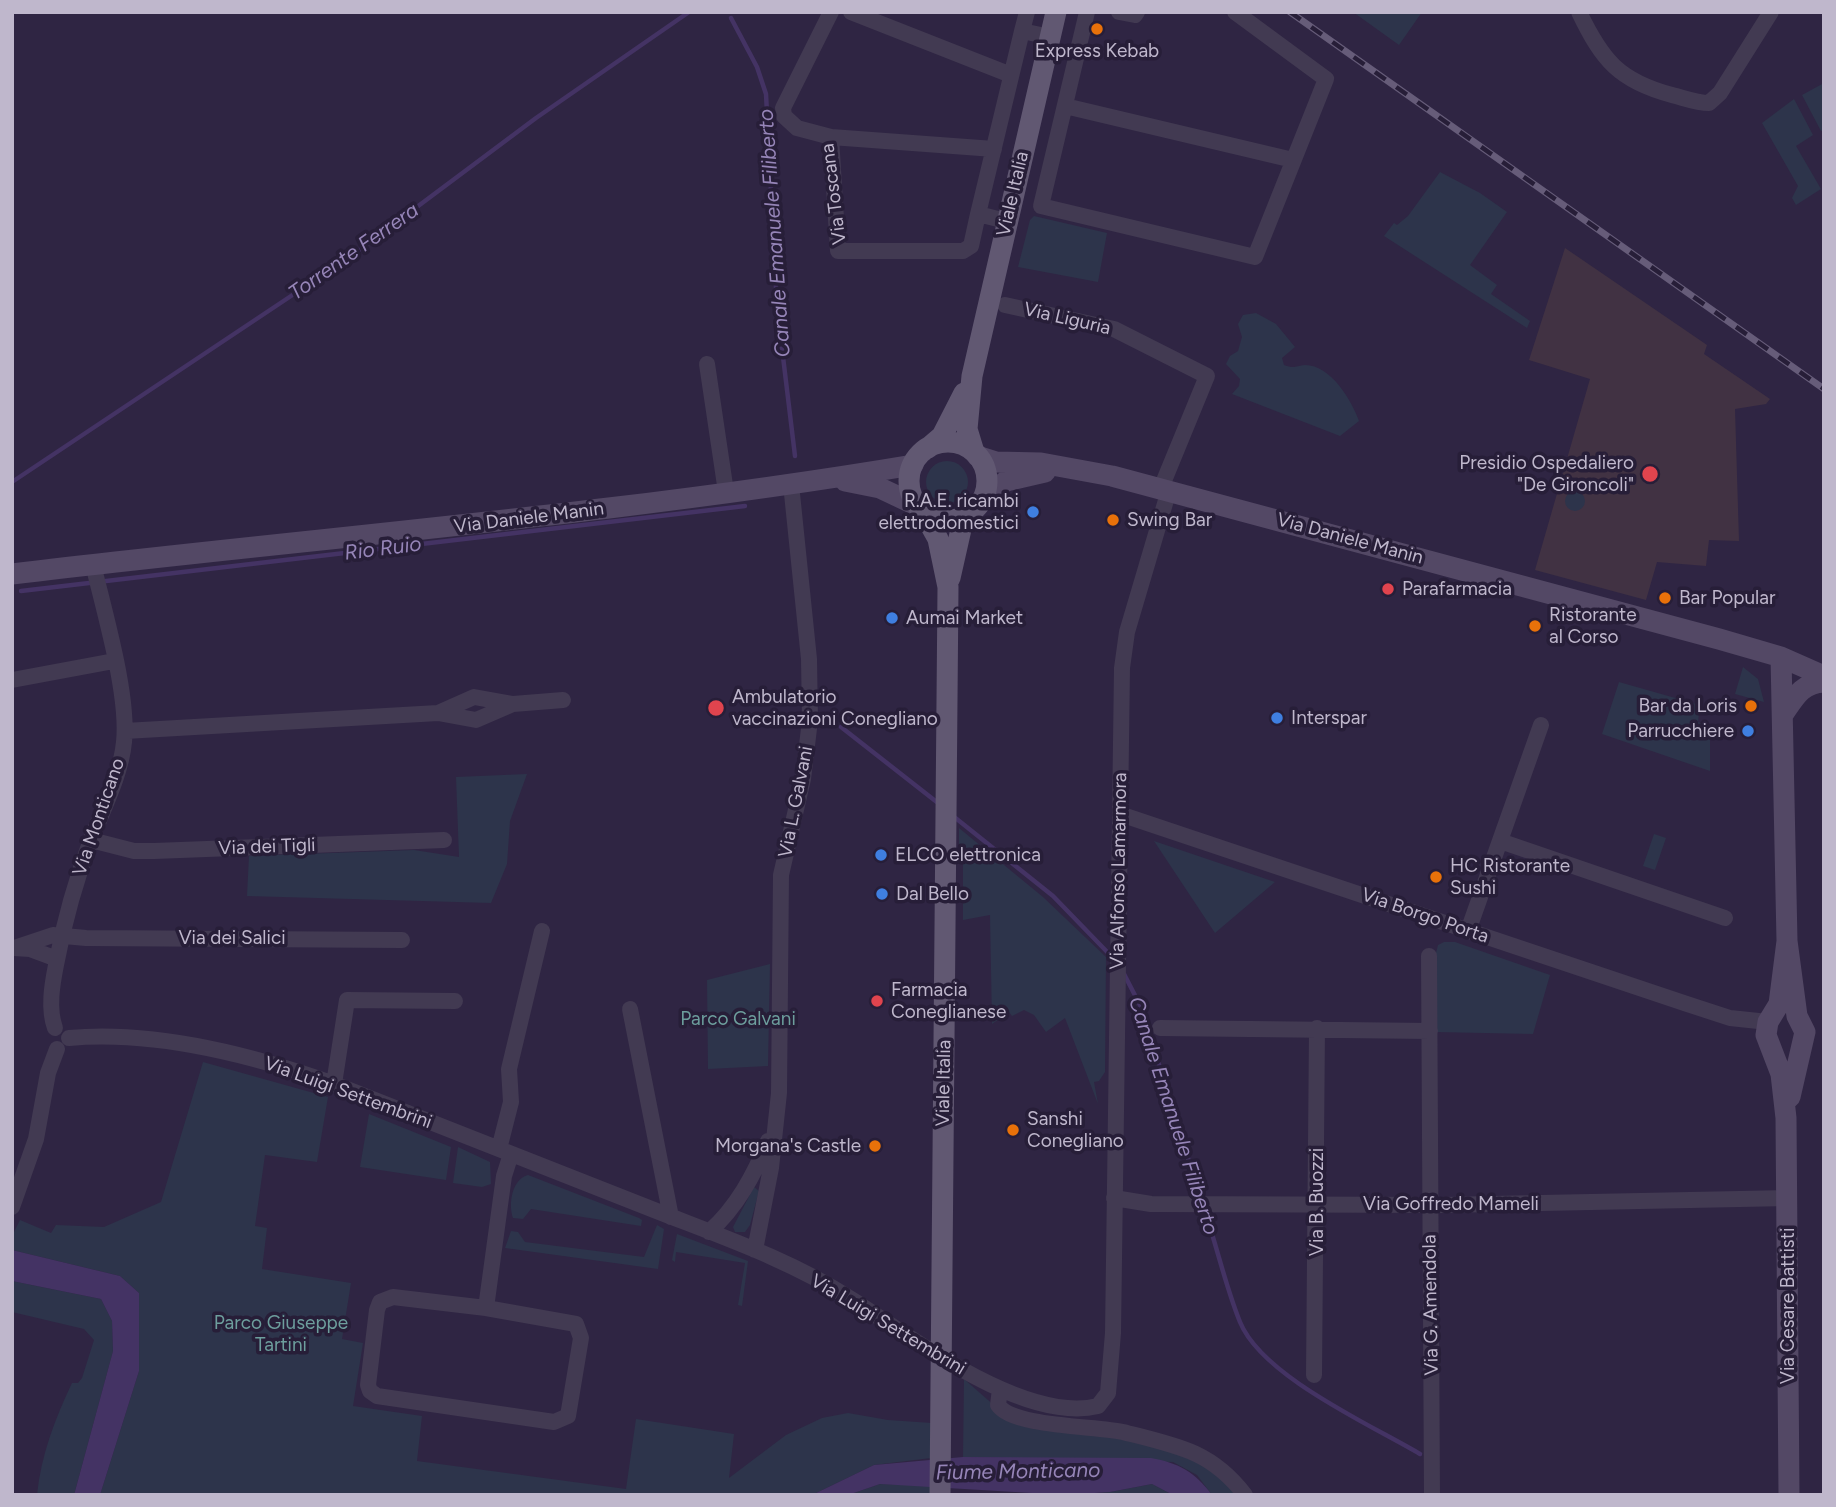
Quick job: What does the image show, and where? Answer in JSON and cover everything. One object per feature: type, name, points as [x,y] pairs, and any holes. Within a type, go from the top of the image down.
[{"type":"main road","name":"Viale Italia","points":[[976,454],[967,429],[972,376],[1056,12]]},
{"type":"main road","name":"Viale Italia","points":[[928,447],[942,436],[972,376]]},
{"type":"main road","points":[[953,443],[976,454],[986,476],[982,500],[964,516],[943,520],[921,509],[909,488],[913,464],[928,447],[953,443]]},
{"type":"main road","name":"Viale Italia","points":[[921,509],[938,539],[948,587]]},
{"type":"main road","name":"Viale Italia","points":[[940,1495],[948,587],[964,516]]},
{"type":"street","name":"Via Toscana","points":[[831,12],[783,108],[784,116],[797,128],[831,137],[838,251],[963,251],[971,246],[1027,12]]},
{"type":"street","points":[[851,12],[1011,75]]},
{"type":"street","points":[[1087,12],[1041,206],[1255,257],[1326,79],[1235,12]]},
{"type":"street","points":[[1119,12],[1135,15],[1138,12]]},
{"type":"street","points":[[1579,12],[1602,55],[1618,71],[1650,89],[1703,103],[1709,103],[1720,93],[1771,12]]},
{"type":"street","points":[[1022,31],[1075,62]]},
{"type":"street","points":[[1065,106],[1293,160]]},
{"type":"street","points":[[831,137],[994,149]]},
{"type":"street","points":[[1022,156],[1051,163]]},
{"type":"street","points":[[978,214],[1006,221]]},
{"type":"street","name":"Via Liguria","points":[[1005,305],[1114,328],[1207,376],[1165,489]]},
{"type":"street","points":[[707,364],[726,492]]},
{"type":"street","name":"Via Daniele Manin","points":[[976,454],[996,462],[1075,468],[1165,489],[1780,657],[1824,676]]},
{"type":"street","name":"Via Daniele Manin","points":[[12,574],[96,577],[836,479],[913,464]]},
{"type":"street","name":"Via Daniele Manin","points":[[982,500],[1006,481],[1075,468]]},
{"type":"street","name":"Via Daniele Manin","points":[[836,479],[880,488],[921,509]]},
{"type":"street","name":"Via L. Galvani","points":[[755,1250],[776,1121],[781,1053],[781,875],[803,779],[810,720],[809,659],[791,484]]},
{"type":"street","name":"Via Alfonso Lamarmora","points":[[1000,1390],[1046,1403],[1093,1407],[1106,1399],[1111,1373],[1123,656],[1165,489]]},
{"type":"street","name":"Via Monticano","points":[[12,1207],[36,1139],[48,1073],[60,1038],[51,1003],[62,934],[91,841],[119,766],[125,731],[114,661],[96,577]]},
{"type":"street","name":"Via Cesare Battisti","points":[[1780,657],[1784,713],[1787,941],[1797,1016],[1805,1026],[1786,1118]]},
{"type":"street","points":[[12,680],[114,661]]},
{"type":"street","points":[[1784,713],[1798,692],[1808,685],[1824,682]]},
{"type":"street","points":[[125,731],[438,713],[474,697],[513,704],[563,700]]},
{"type":"street","points":[[1468,930],[1541,724]]},
{"type":"street","name":"Via Borgo Porta","points":[[1120,814],[1770,1031]]},
{"type":"street","name":"Via dei Tigli","points":[[91,841],[134,851],[155,851],[444,839]]},
{"type":"street","points":[[1500,841],[1725,918]]},
{"type":"street","points":[[486,1308],[504,1176],[511,1102],[509,1069],[542,931]]},
{"type":"street","points":[[13,948],[62,934]]},
{"type":"street","name":"Via dei Salici","points":[[62,934],[86,938],[402,940]]},
{"type":"street","name":"Via Cesare Battisti","points":[[1787,941],[1779,1004],[1770,1031],[1781,1073],[1786,1118],[1788,1495]]},
{"type":"street","points":[[13,948],[30,949],[57,959]]},
{"type":"street","name":"Via G. Amendola","points":[[1429,956],[1432,1495]]},
{"type":"street","points":[[334,1084],[347,1000],[455,1001]]},
{"type":"street","points":[[630,1009],[671,1217]]},
{"type":"street","points":[[1797,1016],[1785,1012],[1770,1031],[1790,1051],[1801,1044]]},
{"type":"street","points":[[1160,1028],[1430,1031]]},
{"type":"street","name":"Via B. Buozzi","points":[[1314,1376],[1318,1204],[1317,1028]]},
{"type":"street","name":"Via Luigi Settembrini","points":[[60,1038],[146,1041],[205,1049],[274,1065],[334,1084],[755,1250],[834,1288],[925,1348],[1000,1390],[998,1405],[1007,1413],[1054,1423],[1122,1432],[1195,1453],[1223,1471],[1245,1495]]},
{"type":"street","points":[[709,1232],[726,1216],[747,1185],[776,1121]]},
{"type":"street","name":"Via Goffredo Mameli","points":[[1114,1198],[1151,1204],[1204,1205],[1429,1205],[1788,1198]]},
{"type":"street","points":[[385,1298],[486,1308],[576,1324],[581,1338],[568,1416],[562,1421],[385,1399],[370,1391],[377,1310],[385,1298]]},
{"type":"shaded area","name":"Presidio Ospedaliero \"De Gironcoli\"","points":[[1565,248],[1707,345],[1704,354],[1770,399],[1766,404],[1735,409],[1739,541],[1709,540],[1706,566],[1657,562],[1646,600],[1535,570],[1590,379],[1529,360]]},
{"type":"green space","points":[[1353,12],[1422,12],[1399,45]]},
{"type":"green space","points":[[1824,83],[1824,130],[1821,131],[1802,95]]},
{"type":"green space","points":[[1794,99],[1813,135],[1796,146],[1821,189],[1796,205],[1792,198],[1798,186],[1762,123]]},
{"type":"green space","points":[[1440,172],[1480,193],[1507,212],[1470,265],[1497,285],[1491,294],[1530,321],[1527,328],[1384,236],[1394,223],[1397,225],[1408,216]]},
{"type":"green space","points":[[1034,216],[1107,233],[1098,282],[1018,267],[1030,220]]},
{"type":"green space","points":[[1256,313],[1276,324],[1295,347],[1282,358],[1284,365],[1314,367],[1332,377],[1346,394],[1359,421],[1340,436],[1232,394],[1239,386],[1240,379],[1226,364],[1230,356],[1238,351],[1242,337],[1238,324],[1243,315]]},
{"type":"green space","points":[[947,461],[962,467],[968,482],[962,497],[947,503],[932,497],[926,482],[932,467]]},
{"type":"green space","points":[[1575,491],[1582,494],[1585,501],[1582,508],[1575,511],[1568,508],[1565,501],[1568,494]]},
{"type":"green space","points":[[1743,667],[1758,679],[1764,702],[1735,694]]},
{"type":"green space","points":[[1619,682],[1700,705],[1698,722],[1710,727],[1710,771],[1602,734]]},
{"type":"green space","points":[[527,774],[510,821],[507,864],[491,903],[247,896],[249,856],[414,850],[459,857],[456,777]]},
{"type":"green space","points":[[959,828],[1043,897],[1106,957],[1105,1072],[1099,1081],[1094,1082],[1098,1104],[1065,1018],[1046,1032],[1034,1015],[1024,1010],[1012,1016],[1009,1012],[992,1024],[990,915],[963,920],[963,854],[959,845]]},
{"type":"green space","points":[[1654,834],[1666,838],[1655,870],[1643,866]]},
{"type":"green space","points":[[1154,841],[1275,882],[1215,933]]},
{"type":"green space","points":[[1455,942],[1550,975],[1533,1034],[1435,1032],[1435,957],[1438,945]]},
{"type":"green space","name":"Parco Galvani","points":[[770,964],[768,1066],[708,1069],[707,980]]},
{"type":"green space","name":"Parco Giuseppe Tartini","points":[[203,1062],[328,1097],[317,1162],[265,1155],[255,1226],[267,1228],[262,1269],[351,1283],[342,1339],[363,1343],[353,1406],[422,1416],[417,1461],[626,1489],[636,1419],[734,1434],[729,1478],[786,1435],[822,1418],[848,1413],[888,1420],[932,1423],[931,1458],[874,1465],[812,1495],[100,1495],[139,1371],[139,1293],[120,1276],[12,1250],[12,1236],[20,1220],[51,1233],[56,1225],[104,1227],[161,1202]]},
{"type":"green space","points":[[369,1114],[451,1147],[446,1180],[360,1167]]},
{"type":"green space","points":[[458,1147],[490,1162],[491,1184],[482,1187],[453,1183]]},
{"type":"green space","points":[[528,1175],[639,1218],[642,1220],[641,1226],[531,1209],[523,1219],[513,1218],[511,1206],[515,1187],[518,1181]]},
{"type":"green space","points":[[754,1187],[759,1191],[750,1225],[745,1232],[735,1232],[733,1227]]},
{"type":"green space","points":[[657,1225],[664,1229],[658,1269],[505,1248],[511,1231],[518,1232],[525,1242],[644,1257]]},
{"type":"green space","points":[[677,1234],[748,1261],[742,1306],[738,1305],[745,1263],[676,1252],[675,1262],[672,1260]]},
{"type":"green space","points":[[12,1281],[101,1299],[112,1321],[113,1351],[74,1495],[37,1495],[45,1451],[72,1383],[78,1383],[82,1378],[94,1340],[84,1329],[12,1312]]},
{"type":"green space","points":[[964,1379],[996,1407],[1191,1455],[1242,1495],[1212,1495],[1197,1475],[1173,1462],[963,1457]]},
{"type":"green space","points":[[880,1484],[930,1485],[930,1495],[848,1495]]},
{"type":"green space","points":[[1152,1484],[1173,1495],[1065,1495],[1110,1492]]},
{"type":"water","points":[[12,1250],[120,1276],[139,1293],[139,1371],[100,1495],[74,1495],[113,1351],[112,1321],[101,1299],[12,1281]]},
{"type":"water","name":"Fiume Monticano","points":[[963,1457],[1151,1458],[1186,1470],[1212,1495],[1173,1495],[1152,1484],[1110,1492],[1065,1495],[880,1484],[848,1495],[812,1495],[874,1465]]},
{"type":"waterway","name":"Torrente Ferrera","points":[[12,482],[354,254],[536,118],[689,12]]},
{"type":"waterway","name":"Canale Emanuele Filiberto","points":[[731,18],[757,67],[766,94],[777,307],[795,456]]},
{"type":"waterway","name":"Rio Ruio","points":[[21,591],[745,506]]},
{"type":"waterway","name":"Canale Emanuele Filiberto","points":[[841,727],[938,803]]},
{"type":"waterway","name":"Canale Emanuele Filiberto","points":[[953,816],[1053,896],[1113,958]]},
{"type":"waterway","name":"Canale Emanuele Filiberto","points":[[1124,974],[1141,1007],[1201,1200]]},
{"type":"waterway","name":"Canale Emanuele Filiberto","points":[[1204,1209],[1240,1322],[1252,1342],[1293,1380],[1420,1454]]},
{"type":"railway","points":[[1290,12],[1824,389]]},
{"type":"place","name":"Express Kebab","points":[[1097,29]]},
{"type":"place","name":"Presidio Ospedaliero \"De Gironcoli\"","points":[[1650,474]]},
{"type":"place","name":"R.A.E. ricambi elettrodomestici","points":[[1033,512]]},
{"type":"place","name":"Swing Bar","points":[[1113,520]]},
{"type":"place","name":"Parafarmacia","points":[[1388,589]]},
{"type":"place","name":"Bar Popular","points":[[1665,598]]},
{"type":"place","name":"Aumai Market","points":[[892,618]]},
{"type":"place","name":"Ristorante al Corso","points":[[1535,626]]},
{"type":"place","name":"Bar da Loris","points":[[1751,706]]},
{"type":"place","name":"Ambulatorio vaccinazioni Conegliano","points":[[716,708]]},
{"type":"place","name":"Interspar","points":[[1277,718]]},
{"type":"place","name":"Parrucchiere","points":[[1748,731]]},
{"type":"place","name":"ELCO elettronica","points":[[881,855]]},
{"type":"place","name":"HC Ristorante Sushi","points":[[1436,877]]},
{"type":"place","name":"Dal Bello","points":[[882,894]]},
{"type":"place","name":"Farmacia Coneglianese","points":[[877,1001]]},
{"type":"place","name":"Sanshi Conegliano","points":[[1013,1130]]},
{"type":"place","name":"Morgana's Castle","points":[[875,1146]]}]
